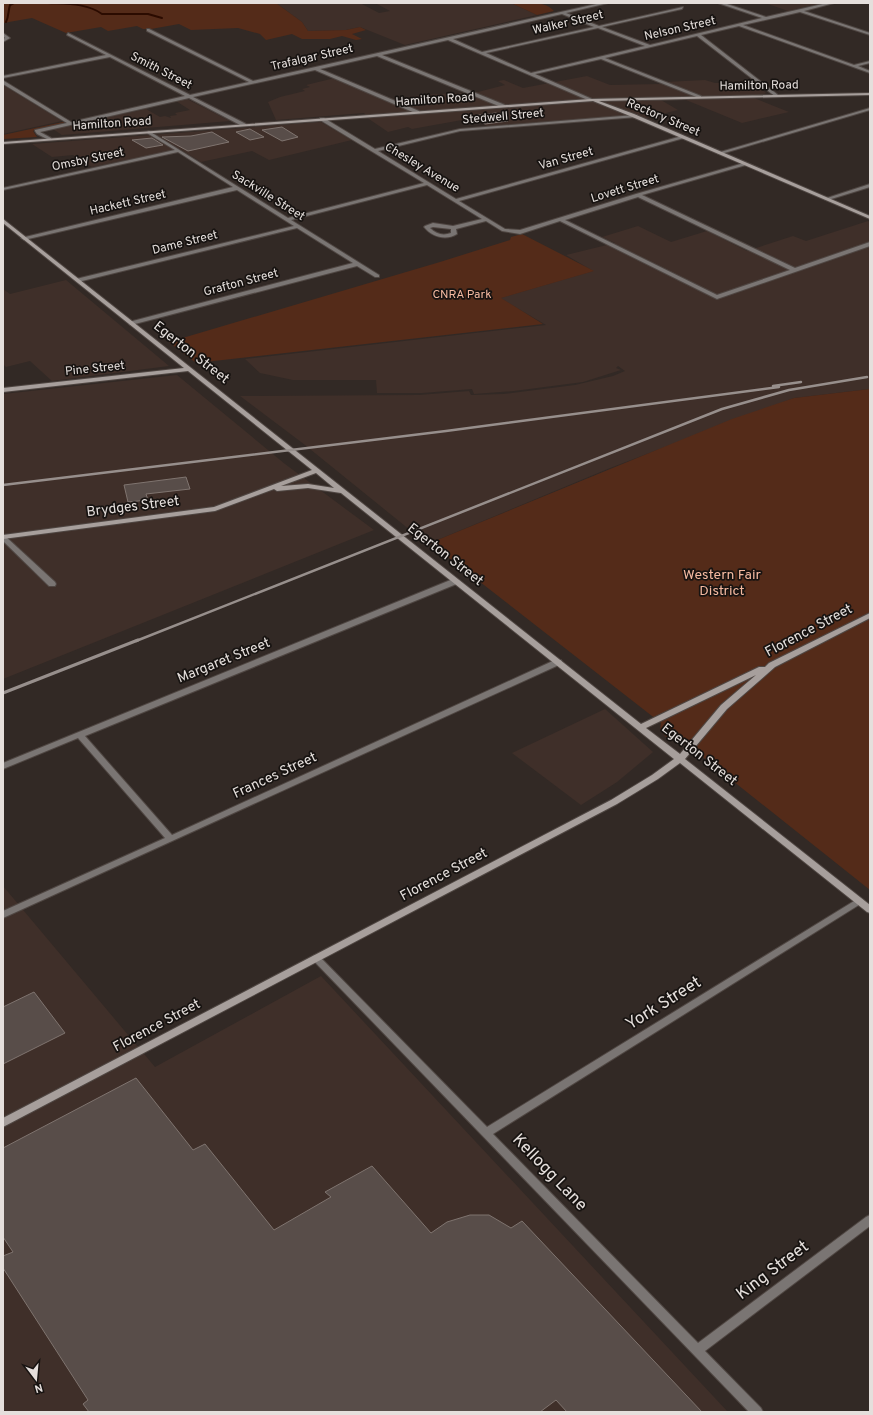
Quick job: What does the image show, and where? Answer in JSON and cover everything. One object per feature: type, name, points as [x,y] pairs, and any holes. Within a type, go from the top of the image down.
[{"type":"street","name":"Trafalgar Street","points":[[49,139],[37,130],[606,3]]},
{"type":"street","points":[[720,3],[766,19]]},
{"type":"street","name":"Nelson Street","points":[[531,74],[832,3]]},
{"type":"street","name":"Walker Street","points":[[481,53],[682,8]]},
{"type":"street","points":[[799,11],[870,34]]},
{"type":"street","points":[[562,13],[649,46]]},
{"type":"street","points":[[739,25],[870,72]]},
{"type":"street","points":[[148,30],[252,82]]},
{"type":"street","points":[[3,34],[8,38],[3,41]]},
{"type":"street","name":"Smith Street","points":[[68,34],[244,125]]},
{"type":"street","points":[[698,35],[777,96]]},
{"type":"street","name":"Rectory Street","points":[[448,38],[590,100],[635,116],[870,218]]},
{"type":"street","points":[[377,54],[503,106]]},
{"type":"street","points":[[3,77],[109,56]]},
{"type":"street","points":[[602,58],[699,97]]},
{"type":"street","points":[[854,66],[870,62]]},
{"type":"street","points":[[315,68],[417,112]]},
{"type":"street","points":[[3,82],[70,123]]},
{"type":"street","name":"Hamilton Road","points":[[3,143],[590,100],[870,94]]},
{"type":"street","points":[[719,153],[870,109]]},
{"type":"street","name":"Stedwell Street","points":[[374,151],[460,130],[635,116]]},
{"type":"street","name":"Chesley Avenue","points":[[322,119],[504,230],[512,232]]},
{"type":"street","name":"Sackville Street","points":[[149,132],[377,276]]},
{"type":"street","name":"Van Street","points":[[456,200],[682,137]]},
{"type":"street","name":"Omsby Street","points":[[3,189],[178,151]]},
{"type":"street","name":"Lovett Street","points":[[512,232],[520,232],[744,164]]},
{"type":"street","points":[[288,219],[427,184]]},
{"type":"street","points":[[826,199],[870,185]]},
{"type":"street","name":"Hackett Street","points":[[24,238],[237,188]]},
{"type":"street","points":[[638,195],[795,270]]},
{"type":"street","points":[[453,228],[454,234],[444,237],[439,236],[427,227],[432,225],[453,228],[487,219]]},
{"type":"street","points":[[560,219],[716,297],[870,244]]},
{"type":"street","name":"Egerton Street","points":[[3,221],[316,471],[681,758],[870,910]]},
{"type":"street","name":"Dame Street","points":[[78,280],[298,226]]},
{"type":"street","name":"Grafton Street","points":[[131,323],[357,264]]},
{"type":"street","name":"Pine Street","points":[[3,390],[189,369]]},
{"type":"street","points":[[262,490],[316,471]]},
{"type":"street","points":[[262,490],[307,485],[321,486],[343,492]]},
{"type":"street","name":"Brydges Street","points":[[3,537],[215,509],[262,490]]},
{"type":"street","points":[[3,537],[52,584]]},
{"type":"street","name":"Margaret Street","points":[[3,766],[456,581]]},
{"type":"street","name":"Florence Street","points":[[3,1123],[614,802],[681,758],[724,707],[772,665],[870,614]]},
{"type":"street","name":"Frances Street","points":[[3,915],[558,662]]},
{"type":"street","points":[[641,727],[772,665]]},
{"type":"street","points":[[80,735],[170,838]]},
{"type":"street","name":"York Street","points":[[486,1133],[859,901]]},
{"type":"street","name":"Kellogg Lane","points":[[316,958],[757,1412]]},
{"type":"street","name":"King Street","points":[[697,1350],[870,1220]]},
{"type":"shaded area","points":[[276,3],[360,3],[379,13],[390,11],[375,3],[511,3],[537,15],[405,45],[360,27],[346,30],[308,31],[302,22]]},
{"type":"shaded area","points":[[765,3],[821,3],[788,11]]},
{"type":"shaded area","points":[[587,76],[610,85],[661,84],[665,82],[705,80],[715,83],[755,82],[766,93],[754,98],[789,112],[742,123],[686,100],[661,100],[678,110],[646,118],[634,113],[622,116],[487,126],[473,118],[412,129],[408,127],[388,132],[369,119],[364,113],[276,120],[268,102],[280,97],[305,91],[302,89],[310,87],[306,85],[335,78],[387,102],[420,95],[478,92],[505,85],[498,81],[504,80],[523,88]]},
{"type":"shaded area","points":[[3,85],[62,121],[3,134]]},
{"type":"shaded area","points":[[187,99],[230,121],[62,135],[53,129],[146,109],[160,117],[165,116],[171,118],[170,116],[177,115],[175,113],[190,110],[176,101]]},
{"type":"shaded area","points":[[321,122],[352,140],[269,160],[252,151],[201,162],[180,149],[92,167],[73,155],[52,157],[32,144]]},
{"type":"shaded area","points":[[868,221],[870,222],[870,389],[794,398],[610,468],[430,543],[410,530],[305,445],[240,396],[419,395],[469,391],[471,395],[503,394],[575,385],[613,376],[625,371],[618,366],[616,368],[621,370],[583,382],[514,391],[474,394],[472,389],[422,393],[377,393],[376,380],[293,380],[260,373],[245,359],[546,325],[500,298],[593,271],[566,255],[615,243],[602,237],[638,226],[671,242],[707,231],[747,251],[793,236],[806,241]]},
{"type":"shaded area","points":[[66,280],[169,366],[52,381],[30,361],[6,367],[3,364],[3,289],[10,294]]},
{"type":"shaded area","points":[[177,375],[285,464],[374,530],[3,679],[3,394]]},
{"type":"shaded area","points":[[605,709],[653,752],[617,782],[581,805],[512,753]]},
{"type":"shaded area","points":[[3,886],[155,1067],[321,976],[728,1412],[3,1412]]},
{"type":"green space","points":[[3,3],[276,3],[302,22],[308,31],[346,30],[360,27],[366,30],[352,34],[362,39],[356,40],[342,36],[330,39],[302,39],[292,34],[266,40],[260,34],[238,28],[191,30],[179,24],[151,29],[143,29],[137,26],[108,31],[101,27],[66,33],[32,18],[3,23]]},
{"type":"green space","points":[[511,3],[540,4],[550,7],[554,11],[537,15]]},
{"type":"green space","points":[[64,123],[33,131],[37,137],[3,139],[3,135]]},
{"type":"green space","name":"CNRA Park","points":[[522,234],[594,271],[501,298],[543,324],[196,363],[169,342],[440,262],[510,240],[511,237]]},
{"type":"green space","name":"Western Fair District","points":[[870,389],[870,890],[679,738],[676,741],[666,737],[660,730],[661,723],[430,543],[732,419],[794,398]]},
{"type":"building","points":[[496,113],[508,121],[485,124],[472,116]]},
{"type":"building","points":[[282,127],[298,137],[282,141],[262,130]]},
{"type":"building","points":[[250,129],[264,137],[250,140],[236,132]]},
{"type":"building","points":[[212,132],[229,142],[188,151],[162,137],[191,136]]},
{"type":"building","points":[[152,138],[163,145],[146,148],[132,140]]},
{"type":"building","points":[[186,477],[190,489],[146,494],[148,500],[128,502],[124,485]]},
{"type":"building","points":[[34,992],[65,1033],[3,1064],[3,1007]]},
{"type":"building","points":[[136,1078],[193,1150],[205,1144],[274,1230],[331,1197],[325,1192],[372,1166],[431,1233],[447,1222],[470,1215],[489,1215],[511,1228],[522,1221],[702,1412],[567,1412],[556,1400],[540,1412],[89,1412],[83,1404],[88,1400],[3,1268],[3,1256],[13,1252],[3,1237],[3,1148]]},
{"type":"waterway","points":[[6,22],[10,5],[14,3]]},
{"type":"waterway","points":[[48,3],[83,6],[96,10],[102,14],[148,14],[162,18]]},
{"type":"railway","points":[[136,641],[722,409],[789,390],[867,377]]},
{"type":"railway","points":[[773,386],[801,382]]},
{"type":"railway","points":[[3,485],[446,431],[779,387]]},
{"type":"railway","points":[[3,693],[138,640]]}]
